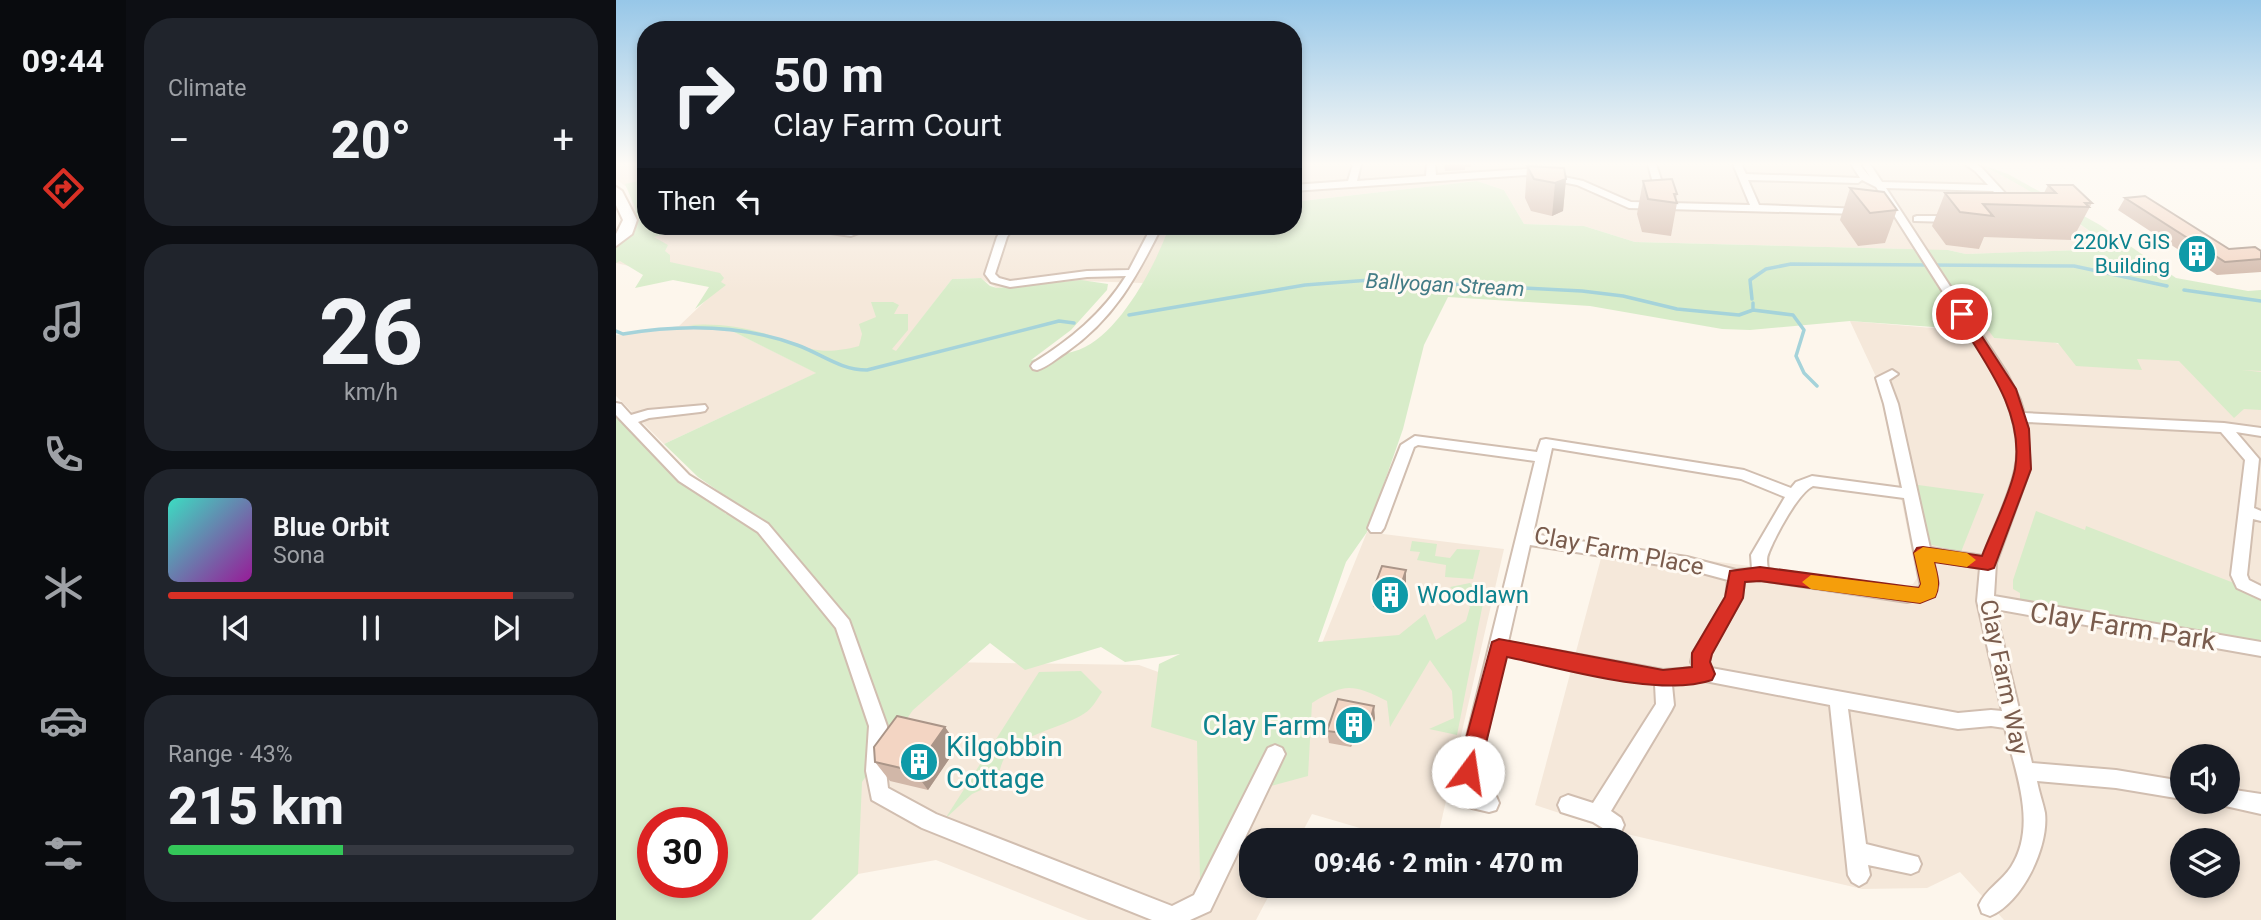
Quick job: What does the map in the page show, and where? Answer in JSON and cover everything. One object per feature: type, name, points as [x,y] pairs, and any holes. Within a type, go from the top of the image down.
[{"type":"street","points":[[616,242],[627,231],[630,220],[624,207]]},
{"type":"street","points":[[1693,207],[1896,212]]},
{"type":"street","name":"Clay Farm Way","points":[[1893,207],[2004,381],[2018,417],[2023,469],[1988,563],[1985,601],[2035,814],[2032,849],[2019,876],[1990,905]]},
{"type":"street","points":[[2011,207],[2019,216],[2014,219]]},
{"type":"street","points":[[1917,219],[1961,219]]},
{"type":"street","points":[[1003,235],[990,274],[995,280],[1010,284],[1087,274],[1133,273]]},
{"type":"street","points":[[1037,366],[1092,328],[1117,300],[1152,235]]},
{"type":"street","name":"Clay Farm Place","points":[[1543,457],[1524,538],[1687,563],[1736,576],[1760,574],[1920,595],[1928,592],[1930,584],[1882,378],[1892,374]]},
{"type":"street","points":[[623,413],[648,414],[700,408]]},
{"type":"street","points":[[623,413],[684,478],[763,528],[843,625],[878,726],[876,771],[879,793],[929,821],[1171,917],[1202,903],[1275,754]]},
{"type":"street","points":[[2018,417],[2224,427],[2261,432]]},
{"type":"street","points":[[2224,427],[2252,459],[2254,514],[2239,575],[2243,584],[2261,593]]},
{"type":"street","points":[[1376,528],[1408,445],[1415,439],[1543,457],[1546,443],[1744,475],[1794,495]]},
{"type":"street","points":[[1760,574],[1759,555],[1801,486],[1812,481],[1910,494]]},
{"type":"street","points":[[1489,803],[1462,797],[1524,538]]},
{"type":"street","points":[[1923,553],[1988,563]]},
{"type":"street","points":[[1705,674],[1700,662],[1702,653],[1734,598],[1736,576]]},
{"type":"street","name":"Clay Farm Park","points":[[1985,601],[2261,649]]},
{"type":"street","points":[[1499,647],[1663,678],[1705,674],[1958,721],[1991,718],[2013,721]]},
{"type":"street","points":[[1568,805],[1606,819],[1665,705],[1663,678]]},
{"type":"street","points":[[1838,699],[1860,875]]},
{"type":"street","points":[[2025,771],[2116,779],[2170,788]]},
{"type":"street","points":[[2240,800],[2261,804]]},
{"type":"street","points":[[1857,852],[1911,864]]},
{"type":"shaded area","points":[[633,207],[637,207],[637,225]]},
{"type":"shaded area","points":[[1514,207],[2055,207],[2105,242],[2110,249],[1966,254],[1948,250],[1994,338],[2050,341],[2061,345],[2190,360],[2195,357],[2226,367],[2261,370],[2261,920],[2004,920],[1960,872],[1927,888],[1862,889],[1638,837],[1638,828],[1605,828],[1535,805],[1604,547],[1904,586],[1913,584],[1917,578],[1878,381],[1850,321],[1956,330],[1905,249],[1635,242],[1584,226],[1524,224]]},
{"type":"shaded area","points":[[637,225],[637,235],[1166,235],[1155,265],[1143,283],[1081,281],[997,288],[980,278],[952,279],[887,364],[820,357],[769,335],[692,326],[732,331],[817,373],[664,444],[616,396],[616,335],[679,326],[720,287],[616,263],[616,246],[630,237]]},
{"type":"shaded area","points":[[1367,532],[1504,549],[1440,828],[1360,828],[1312,814],[1304,828],[1239,828],[1239,898],[1268,898],[1256,920],[1088,920],[936,860],[858,874],[849,706],[943,662],[1139,665],[1291,720]]},
{"type":"green space","points":[[1302,207],[1514,207],[1524,224],[1584,226],[1635,242],[1948,250],[1966,254],[2109,249],[2105,242],[2054,207],[2067,207],[2100,225],[2176,278],[2248,291],[2261,290],[2261,371],[2242,370],[2261,372],[2261,410],[2244,409],[2234,418],[2179,361],[2137,359],[2142,370],[2076,366],[2058,343],[1994,338],[1989,331],[1850,321],[1750,330],[1722,329],[1590,306],[1448,297],[1424,345],[1403,429],[1367,532],[1346,562],[1318,642],[1399,635],[1425,614],[1436,640],[1466,621],[1470,607],[1450,587],[1470,583],[1484,598],[1457,735],[1429,729],[1454,718],[1452,691],[1430,660],[1390,727],[1387,701],[1375,695],[1349,688],[1323,696],[1312,703],[1308,776],[1248,792],[1200,879],[1197,741],[1151,727],[1159,664],[1180,654],[1125,662],[1101,647],[1025,670],[990,643],[913,710],[862,782],[858,874],[811,920],[616,920],[616,414],[688,483],[726,514],[740,506],[698,477],[664,444],[816,373],[732,331],[688,325],[739,327],[803,347],[833,351],[859,346],[862,334],[859,324],[876,317],[871,302],[893,302],[899,305],[894,314],[908,314],[908,330],[892,349],[896,351],[952,279],[981,278],[997,288],[1081,280],[1108,284],[1107,290],[1071,330],[1031,360],[1059,355],[1085,347],[1111,326],[1135,296],[1154,263],[1166,235],[1302,235]]},
{"type":"green space","points":[[637,225],[637,235],[661,235],[654,237],[668,245],[665,251],[670,255],[670,262],[720,273],[724,278],[721,282],[726,285],[695,309],[709,287],[673,280],[635,288],[643,275],[620,261],[616,263],[616,246],[630,237]]},
{"type":"green space","points":[[1911,484],[1984,494],[1961,552],[1928,544]]},
{"type":"green space","points":[[2036,511],[2085,530],[2086,526],[2234,583],[2261,599],[2261,642],[2020,602],[2020,593],[2013,589],[2013,580]]},
{"type":"green space","points":[[1412,541],[1437,544],[1435,556],[1450,558],[1457,549],[1480,550],[1473,579],[1445,577],[1446,565],[1417,560],[1420,552],[1410,551]]},
{"type":"green space","points":[[1081,671],[1102,692],[1090,709],[1017,745],[1007,754],[1001,766],[999,782],[972,794],[945,819],[1039,672]]},
{"type":"building","points":[[1865,207],[1895,207],[1897,210],[1870,213]]},
{"type":"building","points":[[1956,207],[1985,207],[1993,216],[1960,212]]},
{"type":"building","points":[[2139,207],[2162,207],[2229,249],[2255,247],[2261,251],[2261,259],[2225,262]]},
{"type":"building","points":[[1382,566],[1406,570],[1397,598],[1372,593]]},
{"type":"building","points":[[1338,699],[1374,706],[1370,722],[1354,719],[1349,734],[1327,731]]},
{"type":"building","points":[[897,716],[945,727],[914,771],[875,762],[874,747]]},
{"type":"waterway","name":"Ballyogan Stream","points":[[1752,299],[1750,280],[1766,269],[1791,264],[2074,266],[2167,286]]},
{"type":"waterway","name":"Ballyogan Stream","points":[[1129,315],[1305,285],[1370,280],[1582,291],[1623,296],[1677,309],[1739,315],[1753,310]]},
{"type":"waterway","name":"Ballyogan Stream","points":[[2184,290],[2261,301]]},
{"type":"waterway","name":"Ballyogan Stream","points":[[1753,303],[1753,310]]},
{"type":"waterway","points":[[1753,310],[1793,315],[1804,330],[1796,356],[1804,373],[1817,386]]},
{"type":"waterway","name":"Ballyogan Stream","points":[[616,331],[623,334],[711,328],[754,333],[776,338],[848,367],[867,370],[1059,321],[1074,323]]},
{"type":"slow traffic","points":[[1811,582],[1907,596],[1920,595],[1928,592],[1930,584],[1923,553],[1967,560]]},
{"type":"place","name":"220kV GIS Building","points":[[2197,254]]},
{"type":"place","name":"Woodlawn","points":[[1390,595]]},
{"type":"place","name":"Clay Farm","points":[[1354,725]]},
{"type":"place","name":"Kilgobbin Cottage","points":[[919,762]]},
{"type":"route","points":[[1468,772],[1499,647],[1603,665],[1629,674],[1663,678],[1705,674],[1700,662],[1702,653],[1734,598],[1736,576],[1760,574],[1907,596],[1928,592],[1930,584],[1923,553],[1988,563],[2023,469],[2022,429],[2009,389],[1962,314]]}]
